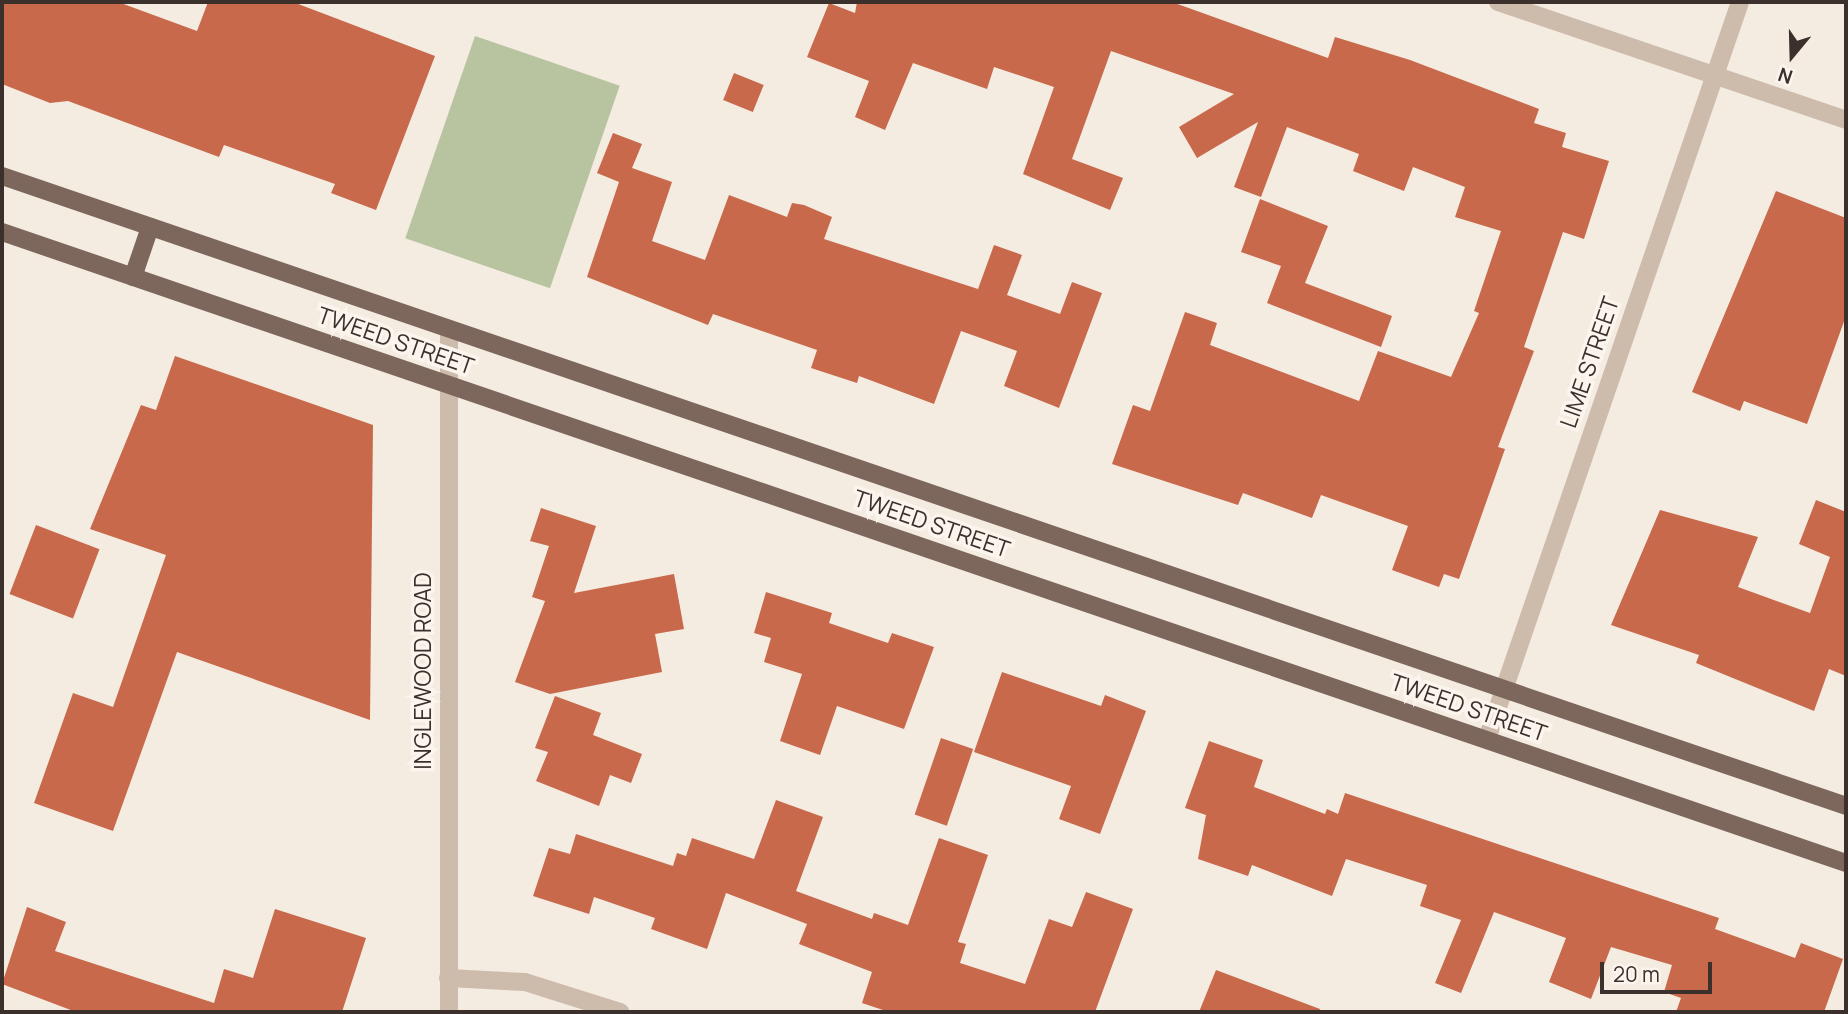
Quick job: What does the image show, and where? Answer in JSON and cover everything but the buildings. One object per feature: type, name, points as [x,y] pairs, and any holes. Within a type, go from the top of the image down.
[{"type":"main road","name":"TWEED STREET","points":[[2,176],[1846,806]]},
{"type":"main road","points":[[133,277],[150,226]]},
{"type":"main road","name":"TWEED STREET","points":[[2,232],[1846,863]]},
{"type":"street","points":[[1498,2],[1846,120]]},
{"type":"street","name":"LIME STREET","points":[[1487,739],[1740,2]]},
{"type":"street","name":"INGLEWOOD ROAD","points":[[449,329],[446,382],[449,1012]]},
{"type":"street","points":[[448,978],[525,982],[620,1012]]},
{"type":"green space","points":[[475,36],[620,86],[550,288],[405,238]]}]
